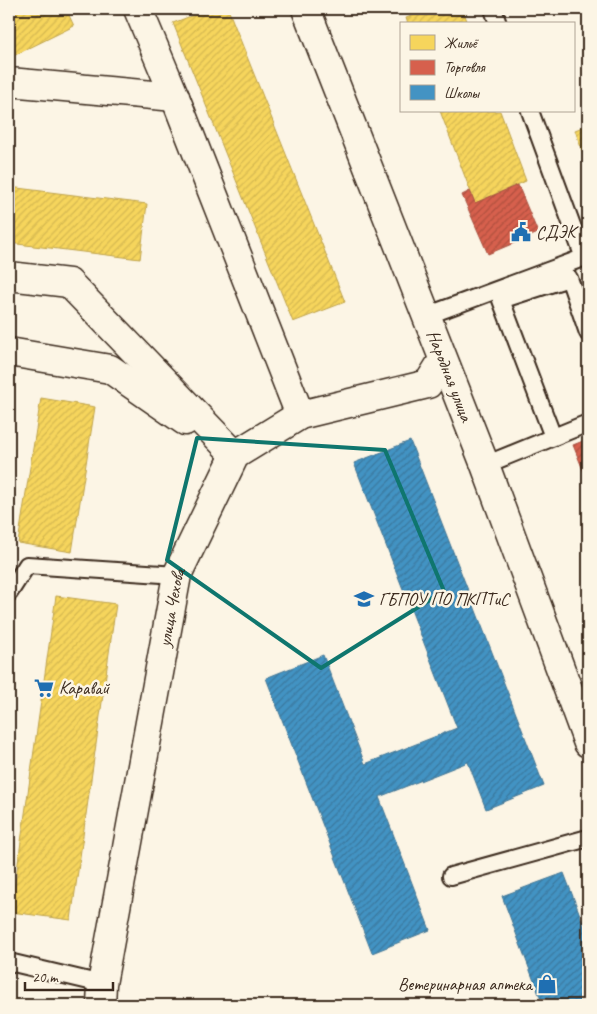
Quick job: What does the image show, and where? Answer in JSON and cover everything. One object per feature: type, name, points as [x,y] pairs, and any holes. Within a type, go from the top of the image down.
[{"type":"street","points":[[138,9],[175,96],[300,415]]},
{"type":"street","name":"Народная улица","points":[[306,9],[485,465],[588,743]]},
{"type":"street","points":[[9,82],[175,96]]},
{"type":"street","points":[[9,276],[69,283],[235,455]]},
{"type":"street","points":[[9,352],[110,369],[235,455]]},
{"type":"street","points":[[235,455],[300,415],[428,384],[443,360]]},
{"type":"street","name":"улица Чехова","points":[[101,995],[177,575],[235,455]]},
{"type":"lane","points":[[493,9],[497,22]]},
{"type":"lane","points":[[426,316],[586,257],[530,112]]},
{"type":"lane","points":[[554,437],[501,300],[569,278],[588,333]]},
{"type":"lane","points":[[485,465],[588,423]]},
{"type":"lane","points":[[9,593],[27,564],[177,575]]},
{"type":"lane","points":[[451,876],[588,838]]},
{"type":"lane","points":[[9,962],[101,995]]},
{"type":"highlighted area","points":[[197,438],[385,450],[444,591],[321,668],[167,560]]},
{"type":"building: Жильё","points":[[9,9],[66,9],[74,26],[9,58]]},
{"type":"building: Жильё","points":[[209,9],[228,9],[345,302],[293,322],[173,23]]},
{"type":"building: Жильё","points":[[463,9],[467,22],[407,22],[406,18],[427,10]]},
{"type":"building: Жильё","points":[[440,112],[500,112],[526,181],[475,203]]},
{"type":"building: Жильё","points":[[588,125],[588,168],[575,130]]},
{"type":"building: Жильё","points":[[9,187],[147,204],[140,259],[9,243]]},
{"type":"building: Жильё","points":[[41,398],[95,407],[72,552],[18,543]]},
{"type":"building: Жильё","points":[[56,596],[116,604],[71,920],[11,912]]},
{"type":"building: Жильё","points":[[9,1000],[44,1005],[9,1005]]},
{"type":"building: Торговля","points":[[518,185],[538,233],[488,254],[462,195],[470,191],[475,203]]},
{"type":"building: Торговля","points":[[588,439],[588,482],[573,445]]},
{"type":"building: Школы","points":[[410,441],[544,786],[486,809],[468,762],[379,797],[430,930],[372,953],[266,678],[323,655],[365,764],[457,728],[354,463]]},
{"type":"building: Школы","points":[[564,873],[588,936],[588,1005],[543,1005],[502,896]]},
{"type":"place","name":"СДЭК","points":[[521,232]]},
{"type":"place","name":"ГБПОУ ПО ПКПТиС","points":[[364,599]]},
{"type":"place","name":"Каравай","points":[[44,688]]},
{"type":"place","name":"Ветеринарная аптека","points":[[547,984]]}]
